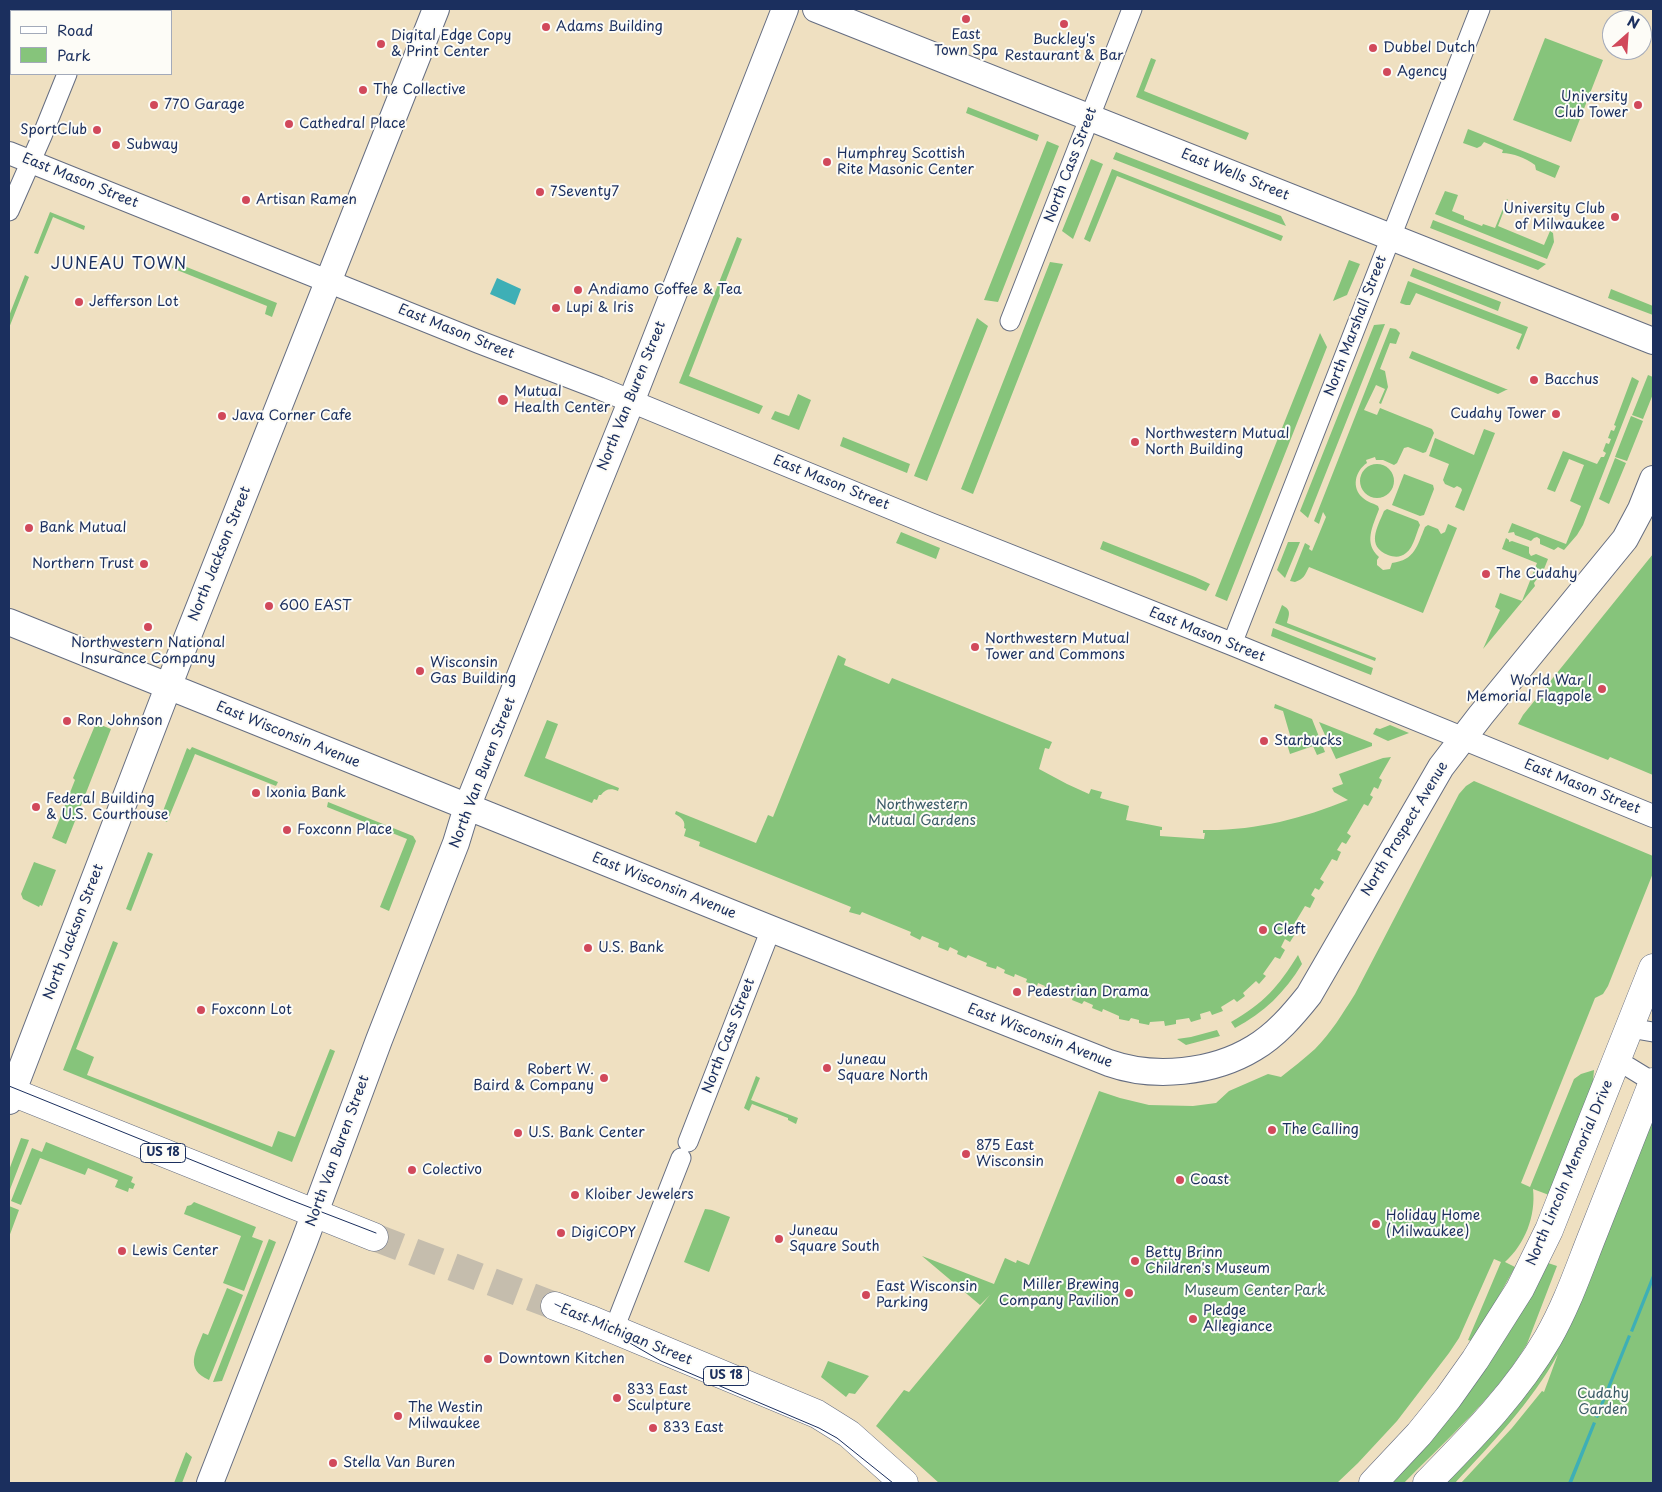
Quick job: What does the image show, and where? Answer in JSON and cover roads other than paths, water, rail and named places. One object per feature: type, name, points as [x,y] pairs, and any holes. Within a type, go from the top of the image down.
[{"type":"main road","name":"North Jackson Street","points":[[10,1093],[186,641],[436,9]]},
{"type":"main road","name":"North Van Buren Street","points":[[210,1483],[315,1213],[468,808],[631,402],[785,9]]},
{"type":"main road","name":"East Wells Street","points":[[816,9],[1653,341]]},
{"type":"main road","name":"North Prospect Avenue","points":[[1309,995],[1441,767],[1625,539],[1641,509],[1653,479]]},
{"type":"main road","name":"East Wisconsin Avenue","points":[[9,622],[771,929],[1091,1056],[1129,1068],[1150,1071],[1191,1070],[1237,1057],[1256,1047],[1292,1017],[1309,995]]},
{"type":"main road","name":"North Lincoln Memorial Drive","points":[[1373,1483],[1419,1434],[1448,1398],[1475,1360],[1520,1289],[1549,1230],[1617,1060],[1642,1030],[1653,968]]},
{"type":"main road","points":[[1427,1483],[1494,1412],[1517,1384],[1559,1318],[1653,1082]]},
{"type":"main road","name":"US 18","points":[[10,1093],[374,1237]]},
{"type":"main road","name":"East Michigan Street","points":[[554,1306],[614,1329],[817,1414],[849,1434],[904,1483]]},
{"type":"street","name":"North Cass Street","points":[[1010,321],[1132,9]]},
{"type":"street","name":"North Marshall Street","points":[[1232,644],[1480,9]]},
{"type":"street","points":[[9,211],[67,75]]},
{"type":"street","name":"East Mason Street","points":[[9,153],[1232,644],[1644,812]]},
{"type":"street","name":"North Cass Street","points":[[614,1329],[771,929]]},
{"type":"street","points":[[1617,1060],[1653,1082]]},
{"type":"water","points":[[497,278],[521,289],[515,305],[490,294]]},
{"type":"water","points":[[1653,1273],[1653,1282],[1633,1332],[1630,1331]]},
{"type":"water","points":[[1628,1335],[1631,1336],[1598,1418],[1595,1417]]},
{"type":"water","points":[[1593,1422],[1596,1423],[1572,1483],[1568,1483]]},
{"type":"tunnel","points":[[374,1237],[555,1306]]},
{"type":"tram line","points":[[9,1086],[376,1233]]},
{"type":"tram line","points":[[555,1304],[604,1328],[661,1361],[819,1428],[837,1438],[893,1483]]},
{"type":"place","name":"East Town Spa","points":[[966,19]]},
{"type":"place","name":"Buckley's Restaurant & Bar","points":[[1064,24]]},
{"type":"place","name":"Adams Building","points":[[546,27]]},
{"type":"place","name":"Digital Edge Copy & Print Center","points":[[381,44]]},
{"type":"place","name":"Dubbel Dutch","points":[[1373,48]]},
{"type":"place","name":"Agency","points":[[1387,72]]},
{"type":"place","name":"The Collective","points":[[363,90]]},
{"type":"place","name":"770 Garage","points":[[154,105]]},
{"type":"place","name":"University Club Tower","points":[[1638,105]]},
{"type":"place","name":"Cathedral Place","points":[[289,124]]},
{"type":"place","name":"SportClub","points":[[97,130]]},
{"type":"place","name":"Subway","points":[[116,145]]},
{"type":"place","name":"Humphrey Scottish Rite Masonic Center","points":[[827,162]]},
{"type":"place","name":"7Seventy7","points":[[540,192]]},
{"type":"place","name":"Artisan Ramen","points":[[246,200]]},
{"type":"place","name":"University Club of Milwaukee","points":[[1615,217]]},
{"type":"place","name":"Andiamo Coffee & Tea","points":[[578,290]]},
{"type":"place","name":"Jefferson Lot","points":[[79,302]]},
{"type":"place","name":"Lupi & Iris","points":[[556,308]]},
{"type":"place","name":"Bacchus","points":[[1534,380]]},
{"type":"place","name":"Mutual Health Center","points":[[503,400]]},
{"type":"place","name":"Cudahy Tower","points":[[1556,414]]},
{"type":"place","name":"Java Corner Cafe","points":[[222,416]]},
{"type":"place","name":"Northwestern Mutual North Building","points":[[1135,442]]},
{"type":"place","name":"Bank Mutual","points":[[29,528]]},
{"type":"place","name":"Northern Trust","points":[[144,564]]},
{"type":"place","name":"The Cudahy","points":[[1486,574]]},
{"type":"place","name":"600 EAST","points":[[269,606]]},
{"type":"place","name":"Northwestern National Insurance Company","points":[[148,627]]},
{"type":"place","name":"Northwestern Mutual Tower and Commons","points":[[975,647]]},
{"type":"place","name":"Wisconsin Gas Building","points":[[420,671]]},
{"type":"place","name":"World War I Memorial Flagpole","points":[[1602,689]]},
{"type":"place","name":"Ron Johnson","points":[[67,721]]},
{"type":"place","name":"Starbucks","points":[[1264,741]]},
{"type":"place","name":"Ixonia Bank","points":[[256,793]]},
{"type":"place","name":"Federal Building & U.S. Courthouse","points":[[36,807]]},
{"type":"place","name":"Foxconn Place","points":[[287,830]]},
{"type":"place","name":"Cleft","points":[[1263,930]]},
{"type":"place","name":"U.S. Bank","points":[[588,948]]},
{"type":"place","name":"Pedestrian Drama","points":[[1017,992]]},
{"type":"place","name":"Foxconn Lot","points":[[201,1010]]},
{"type":"place","name":"Juneau Square North","points":[[827,1068]]},
{"type":"place","name":"Robert W. Baird & Company","points":[[604,1078]]},
{"type":"place","name":"The Calling","points":[[1272,1130]]},
{"type":"place","name":"U.S. Bank Center","points":[[518,1133]]},
{"type":"place","name":"875 East Wisconsin","points":[[966,1154]]},
{"type":"place","name":"Colectivo","points":[[412,1170]]},
{"type":"place","name":"Coast","points":[[1180,1180]]},
{"type":"place","name":"Kloiber Jewelers","points":[[575,1195]]},
{"type":"place","name":"Holiday Home (Milwaukee)","points":[[1376,1224]]},
{"type":"place","name":"DigiCOPY","points":[[561,1233]]},
{"type":"place","name":"Juneau Square South","points":[[779,1239]]},
{"type":"place","name":"Lewis Center","points":[[122,1251]]},
{"type":"place","name":"Betty Brinn Children's Museum","points":[[1135,1261]]},
{"type":"place","name":"Miller Brewing Company Pavilion","points":[[1129,1293]]},
{"type":"place","name":"East Wisconsin Parking","points":[[866,1295]]},
{"type":"place","name":"Pledge Allegiance","points":[[1193,1319]]},
{"type":"place","name":"Downtown Kitchen","points":[[488,1359]]},
{"type":"place","name":"833 East Sculpture","points":[[617,1398]]},
{"type":"place","name":"The Westin Milwaukee","points":[[398,1416]]},
{"type":"place","name":"833 East","points":[[653,1428]]},
{"type":"place","name":"Stella Van Buren","points":[[333,1463]]},
{"type":"district","name":"JUNEAU TOWN","points":[[119,265]]},
{"type":"park label","name":"Northwestern Mutual Gardens","points":[[922,814]]},
{"type":"park label","name":"Museum Center Park","points":[[1255,1291]]},
{"type":"park label","name":"Cudahy Garden","points":[[1603,1402]]}]
